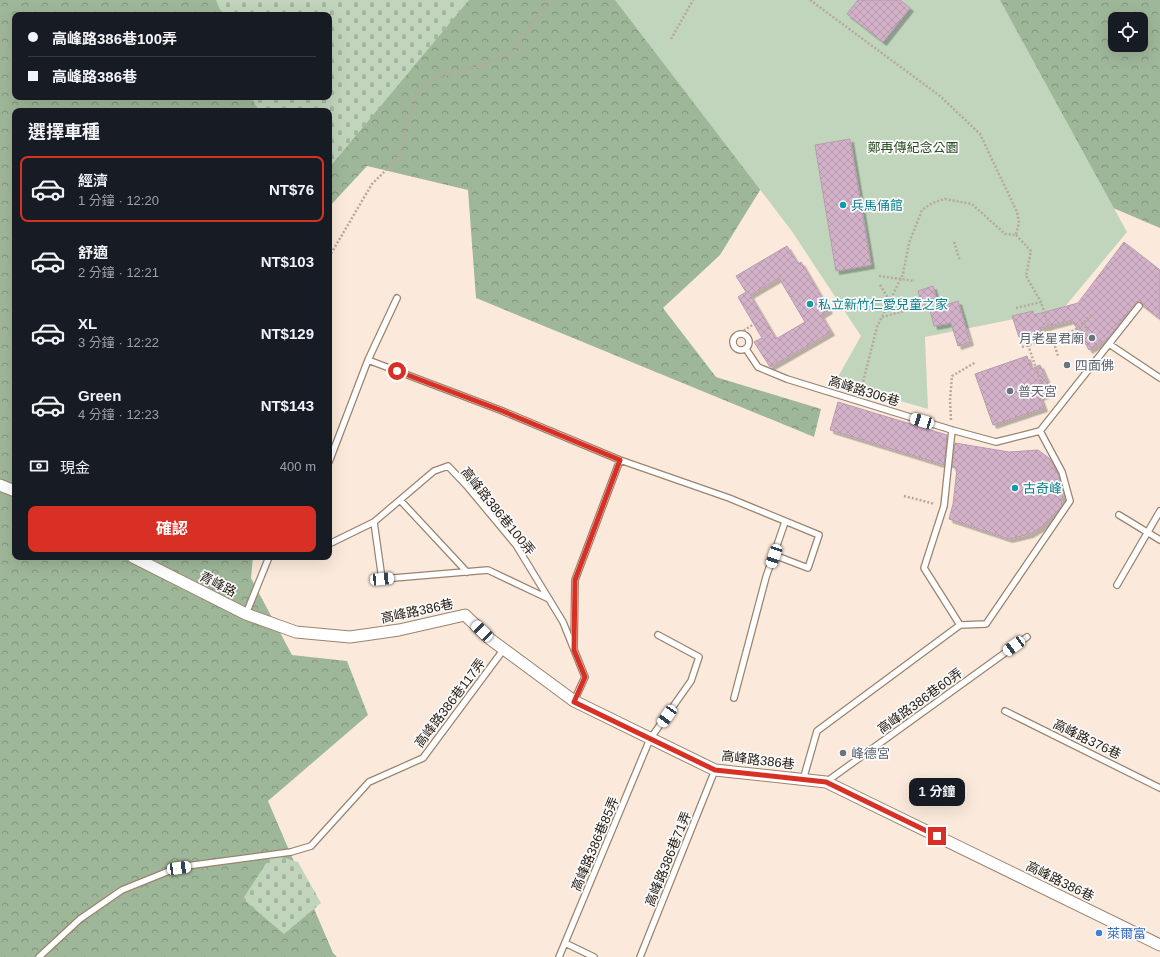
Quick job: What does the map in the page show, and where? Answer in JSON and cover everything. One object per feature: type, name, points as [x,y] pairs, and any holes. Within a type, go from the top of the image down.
[{"type":"street","points":[[0,485],[12,490]]},
{"type":"street","name":"青峰路","points":[[139,560],[246,614]]},
{"type":"street","name":"高峰路386巷","points":[[246,614],[296,632],[350,637],[399,630],[465,615],[490,639],[574,702],[715,770],[826,782],[1160,945]]},
{"type":"lane","points":[[332,454],[368,360],[397,298]]},
{"type":"lane","points":[[803,780],[817,731],[960,625],[986,624],[1070,501],[1062,472],[1040,431],[1138,306]]},
{"type":"lane","points":[[744,334],[748,337],[750,345],[746,349],[738,350],[734,346],[733,340],[736,335],[744,334]]},
{"type":"lane","points":[[1108,344],[1160,378]]},
{"type":"lane","name":"高峰路306巷","points":[[746,349],[758,367],[787,379],[952,430],[996,442],[1040,431]]},
{"type":"lane","points":[[368,360],[500,410],[620,460],[729,498],[819,535],[808,568],[774,556]]},
{"type":"lane","points":[[952,430],[944,506],[924,568],[960,625]]},
{"type":"lane","name":"高峰路386巷100弄","points":[[574,650],[575,580],[620,460]]},
{"type":"lane","name":"高峰路386巷100弄","points":[[332,543],[374,522],[434,471],[448,466],[466,485],[516,545],[563,622],[585,677],[574,702]]},
{"type":"lane","points":[[400,500],[467,572]]},
{"type":"lane","points":[[1117,585],[1160,511]]},
{"type":"lane","points":[[1119,515],[1160,540]]},
{"type":"lane","points":[[374,522],[382,579],[488,570],[549,599]]},
{"type":"lane","points":[[734,698],[766,577],[785,522]]},
{"type":"lane","points":[[246,614],[268,560]]},
{"type":"lane","name":"高峰路386巷85弄","points":[[559,957],[650,739],[691,681],[699,657],[658,635]]},
{"type":"lane","name":"高峰路386巷60弄","points":[[826,782],[1027,637]]},
{"type":"lane","name":"高峰路386巷117弄","points":[[39,957],[80,919],[122,890],[179,868],[291,852],[311,846],[369,782],[423,758],[504,649]]},
{"type":"lane","name":"高峰路376巷","points":[[1005,711],[1160,788]]},
{"type":"lane","name":"高峰路386巷71弄","points":[[640,957],[715,770]]},
{"type":"lane","points":[[565,944],[594,957]]},
{"type":"path","points":[[332,252],[372,184],[399,157],[416,93],[436,77],[481,66],[514,50],[550,0]]},
{"type":"path","points":[[671,39],[693,0]]},
{"type":"path","points":[[810,0],[940,96],[980,134],[1017,212],[1019,223],[1016,235]]},
{"type":"path","points":[[862,386],[877,327],[901,278],[909,244],[922,210],[932,203],[945,199],[972,204],[1005,234],[1016,235],[1031,251],[1026,276],[1041,302],[1058,356]]},
{"type":"path","points":[[954,242],[960,261]]},
{"type":"path","points":[[879,276],[915,280]]},
{"type":"path","points":[[880,285],[890,301]]},
{"type":"path","points":[[882,317],[937,302]]},
{"type":"path","points":[[1016,308],[1041,302]]},
{"type":"path","points":[[1022,346],[1075,330],[1092,315]]},
{"type":"path","points":[[1083,323],[1088,331]]},
{"type":"path","points":[[736,335],[754,324]]},
{"type":"path","points":[[1028,344],[1041,382],[1046,387]]},
{"type":"path","points":[[952,430],[950,400],[952,376],[976,362]]},
{"type":"path","points":[[1041,382],[1043,375]]},
{"type":"path","points":[[904,496],[944,506]]},
{"type":"green space","points":[[0,0],[1160,0],[1160,228],[825,85],[720,255],[663,308],[716,377],[821,409],[814,437],[476,298],[468,190],[367,166],[332,204],[332,108],[12,108],[12,560],[253,560],[251,578],[292,655],[347,661],[368,715],[268,801],[333,953],[337,957],[0,957]]},
{"type":"green space","points":[[216,0],[469,0],[332,164],[332,108],[257,108],[253,100],[332,100],[332,12],[221,12]]},
{"type":"green space","name":"鄭再傳紀念公園","points":[[615,0],[1000,0],[1127,232],[1063,309],[925,337],[928,409],[835,382],[861,336],[791,230]]},
{"type":"green space","points":[[272,854],[298,862],[321,903],[284,934],[243,899]]},
{"type":"building","points":[[858,0],[900,0],[910,8],[883,42],[847,14]]},
{"type":"building","name":"兵馬俑館","points":[[850,139],[871,265],[836,271],[815,145]]},
{"type":"building","points":[[1124,242],[1160,270],[1160,319],[1137,301],[1107,339],[1089,350],[1072,320],[1038,329],[1039,331],[1019,337],[1012,316],[1033,311],[1034,315],[1078,303]]},
{"type":"building","name":"私立新竹仁愛兒童之家","points":[[787,246],[798,264],[801,262],[829,310],[821,315],[831,332],[770,367],[754,342],[762,338],[738,297],[746,292],[736,276]],"holes":[[[779,278],[805,322],[776,339],[750,295]]]},
{"type":"building","points":[[933,286],[936,298],[921,301],[918,291]]},
{"type":"building","points":[[958,301],[970,342],[958,346],[951,323],[934,326],[930,310]]},
{"type":"building","name":"普天宮","points":[[1027,356],[1031,369],[1040,365],[1052,392],[1040,397],[1044,408],[993,425],[975,374]]},
{"type":"building","points":[[838,402],[947,435],[944,465],[830,430]]},
{"type":"building","points":[[955,443],[1009,452],[1038,450],[1049,458],[1058,474],[1063,493],[1061,507],[1040,528],[1030,534],[1009,539],[949,519],[953,504],[957,469],[952,467]]},
{"type":"place","name":"兵馬俑館","points":[[843,205]]},
{"type":"place","name":"私立新竹仁愛兒童之家","points":[[810,304]]},
{"type":"place","name":"月老星君廟","points":[[1092,338]]},
{"type":"place","name":"四面佛","points":[[1067,365]]},
{"type":"place","name":"普天宮","points":[[1010,391]]},
{"type":"place","name":"古奇峰","points":[[1015,488]]},
{"type":"place","name":"峰德宮","points":[[843,753]]},
{"type":"place","name":"萊爾富","points":[[1099,933]]},
{"type":"route","points":[[397,371],[500,410],[620,460],[575,580],[574,650],[585,677],[574,702],[715,770],[826,782],[937,836]]}]
